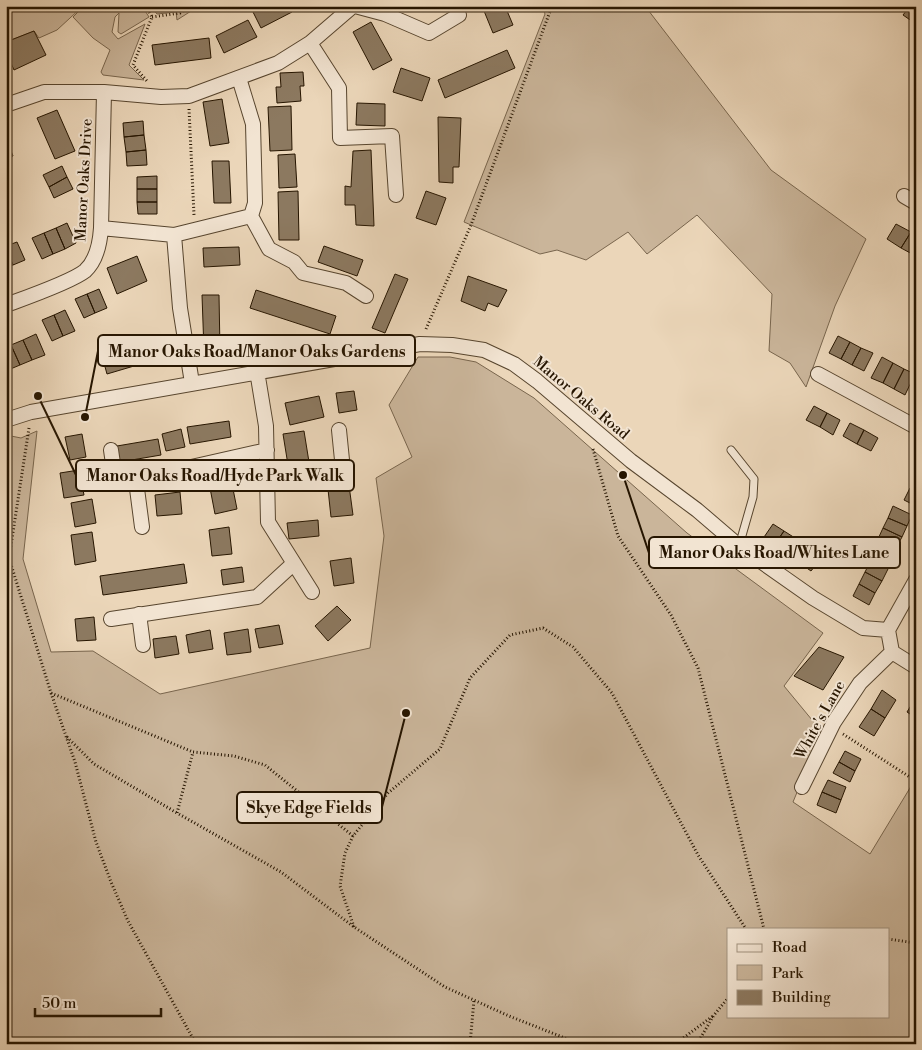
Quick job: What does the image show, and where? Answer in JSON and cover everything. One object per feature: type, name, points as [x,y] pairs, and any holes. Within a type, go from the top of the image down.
[{"type":"street","points":[[6,105],[44,92],[104,92],[161,97],[189,96],[278,63],[310,43],[354,6],[385,14],[430,33],[459,15]]},
{"type":"street","points":[[310,43],[339,88],[340,138],[392,136],[396,195]]},
{"type":"street","points":[[239,78],[253,124],[255,202],[251,216],[269,249],[294,262],[303,273],[346,283],[366,296]]},
{"type":"street","name":"Manor Oaks Drive","points":[[6,305],[84,271],[93,260],[100,243],[101,228],[104,92]]},
{"type":"street","points":[[101,228],[174,235],[251,216]]},
{"type":"street","points":[[174,235],[180,308],[192,383]]},
{"type":"street","name":"Manor Oaks Road","points":[[6,420],[31,412],[420,344],[452,344],[484,350],[514,364],[537,380],[631,462],[697,510],[739,546],[813,598],[863,628],[888,630]]},
{"type":"street","points":[[257,371],[268,450],[266,482],[268,522],[312,592]]},
{"type":"street","points":[[818,374],[916,427]]},
{"type":"street","points":[[266,482],[343,470],[339,430]]},
{"type":"street","points":[[111,450],[116,484],[268,450]]},
{"type":"street","points":[[136,481],[142,527]]},
{"type":"street","points":[[111,619],[258,597],[293,564]]},
{"type":"street","points":[[916,580],[888,630],[892,652],[916,667]]},
{"type":"street","points":[[139,614],[143,645]]},
{"type":"street","name":"White's Lane","points":[[802,787],[832,727],[860,683],[892,652]]},
{"type":"lane","points":[[731,450],[754,479],[753,497],[739,546]]},
{"type":"path","points":[[146,6],[152,17]]},
{"type":"path","points":[[152,17],[180,13],[191,6]]},
{"type":"path","points":[[420,344],[471,225],[551,11],[551,6]]},
{"type":"path","points":[[152,17],[133,65],[161,97]]},
{"type":"path","points":[[189,96],[195,230]]},
{"type":"path","points":[[31,412],[9,558],[66,736],[96,842],[111,882],[128,921],[196,1044]]},
{"type":"path","points":[[592,445],[618,536],[670,615],[698,668],[764,928]]},
{"type":"path","points":[[354,926],[340,886],[344,853],[353,836],[388,793],[440,749],[470,678],[510,636],[543,628],[573,647],[612,693],[698,855],[745,928]]},
{"type":"path","points":[[51,693],[193,752],[234,756],[265,764],[353,836]]},
{"type":"path","points":[[832,727],[916,781]]},
{"type":"path","points":[[66,736],[94,764],[280,872],[354,926],[445,987],[562,1039],[580,1044]]},
{"type":"path","points":[[177,813],[193,752]]},
{"type":"path","points":[[890,939],[916,943]]},
{"type":"path","points":[[697,1044],[714,1015],[727,999]]},
{"type":"path","points":[[470,1044],[474,1000]]},
{"type":"path","points":[[675,1044],[714,1015]]},
{"type":"green space","points":[[6,6],[83,6],[57,30],[39,38],[34,31],[6,42]]},
{"type":"green space","points":[[84,6],[142,6],[149,17],[121,34],[118,32],[119,13],[115,17],[112,32],[118,39],[145,24],[129,65],[144,80],[103,75],[101,72],[110,50],[93,38],[73,17]]},
{"type":"green space","points":[[150,6],[199,6],[177,20],[176,12],[157,14]]},
{"type":"green space","points":[[542,6],[645,6],[771,170],[866,239],[835,306],[806,387],[790,363],[769,351],[772,294],[697,215],[647,254],[628,232],[586,260],[557,250],[540,254],[464,222],[545,14]]},
{"type":"green space","points":[[418,357],[450,357],[476,362],[534,398],[687,533],[823,633],[784,686],[822,732],[793,802],[870,854],[916,778],[916,1044],[6,1044],[6,435],[21,438],[37,431],[23,559],[51,652],[93,651],[160,694],[370,648],[384,536],[376,478],[412,457],[389,405]]},
{"type":"building","points":[[265,6],[289,6],[292,12],[261,28],[253,12]]},
{"type":"building","points":[[482,6],[505,6],[513,25],[493,33]]},
{"type":"building","points":[[910,6],[916,6],[916,24],[903,15]]},
{"type":"building","points":[[248,20],[257,37],[224,53],[216,36]]},
{"type":"building","points":[[371,22],[392,60],[373,70],[353,32]]},
{"type":"building","points":[[34,31],[46,55],[14,70],[11,63],[6,65],[6,42]]},
{"type":"building","points":[[209,38],[211,58],[155,65],[152,45]]},
{"type":"building","points":[[507,50],[515,68],[445,98],[438,80]]},
{"type":"building","points":[[401,68],[430,78],[422,101],[393,92]]},
{"type":"building","points":[[303,72],[304,86],[300,86],[301,101],[277,103],[276,87],[281,87],[280,73]]},
{"type":"building","points":[[222,99],[229,143],[210,146],[203,102]]},
{"type":"building","points":[[357,103],[385,104],[385,126],[356,125]]},
{"type":"building","points":[[291,106],[292,150],[270,151],[268,107]]},
{"type":"building","points":[[57,110],[75,151],[55,159],[37,118]]},
{"type":"building","points":[[438,117],[461,118],[459,167],[453,167],[453,183],[439,182]]},
{"type":"building","points":[[143,121],[144,135],[124,137],[123,123]]},
{"type":"building","points":[[144,135],[146,150],[126,152],[124,137]]},
{"type":"building","points":[[6,138],[13,156],[6,159]]},
{"type":"building","points":[[146,150],[147,165],[127,166],[126,152]]},
{"type":"building","points":[[371,150],[374,226],[356,225],[355,205],[345,205],[345,186],[351,187],[353,151]]},
{"type":"building","points":[[295,154],[297,187],[279,188],[278,155]]},
{"type":"building","points":[[212,161],[229,161],[231,203],[214,203]]},
{"type":"building","points":[[62,166],[67,177],[49,187],[43,175]]},
{"type":"building","points":[[157,176],[157,189],[137,189],[137,177]]},
{"type":"building","points":[[67,177],[73,189],[54,198],[49,187]]},
{"type":"building","points":[[137,189],[157,189],[157,202],[137,202]]},
{"type":"building","points":[[298,191],[299,240],[279,240],[278,192]]},
{"type":"building","points":[[426,191],[446,198],[436,225],[416,218]]},
{"type":"building","points":[[137,202],[157,202],[157,214],[138,214]]},
{"type":"building","points":[[67,223],[76,243],[65,249],[56,228]]},
{"type":"building","points":[[896,224],[911,232],[901,248],[887,239]]},
{"type":"building","points":[[56,228],[65,249],[53,254],[44,233]]},
{"type":"building","points":[[911,232],[916,235],[916,256],[901,248]]},
{"type":"building","points":[[44,233],[53,254],[42,259],[32,238]]},
{"type":"building","points":[[17,242],[25,260],[13,265],[6,246]]},
{"type":"building","points":[[324,246],[363,260],[357,276],[318,262]]},
{"type":"building","points":[[239,247],[240,265],[204,267],[203,248]]},
{"type":"building","points":[[6,249],[13,265],[6,268]]},
{"type":"building","points":[[137,256],[147,281],[117,294],[107,268]]},
{"type":"building","points":[[395,274],[408,279],[385,333],[372,328]]},
{"type":"building","points":[[468,276],[507,290],[498,307],[488,303],[485,311],[461,301]]},
{"type":"building","points":[[99,289],[107,308],[95,313],[87,294]]},
{"type":"building","points":[[256,290],[336,316],[330,334],[250,308]]},
{"type":"building","points":[[87,294],[95,313],[84,318],[75,299]]},
{"type":"building","points":[[202,295],[219,295],[220,351],[204,351]]},
{"type":"building","points":[[65,310],[75,331],[63,336],[54,315]]},
{"type":"building","points":[[54,315],[63,336],[52,341],[42,320]]},
{"type":"building","points":[[36,334],[45,355],[32,360],[23,340]]},
{"type":"building","points":[[838,336],[850,342],[841,359],[829,353]]},
{"type":"building","points":[[125,337],[134,366],[107,374],[99,345]]},
{"type":"building","points":[[23,340],[32,360],[20,365],[11,345]]},
{"type":"building","points":[[850,342],[861,348],[852,365],[841,359]]},
{"type":"building","points":[[11,345],[20,365],[8,370],[6,347]]},
{"type":"building","points":[[861,348],[873,353],[864,371],[852,365]]},
{"type":"building","points":[[882,357],[893,363],[883,383],[871,378]]},
{"type":"building","points":[[893,363],[904,369],[894,389],[883,383]]},
{"type":"building","points":[[904,369],[915,374],[905,395],[894,389]]},
{"type":"building","points":[[354,391],[357,410],[339,413],[336,393]]},
{"type":"building","points":[[319,396],[324,417],[290,425],[285,403]]},
{"type":"building","points":[[814,406],[827,413],[820,427],[806,420]]},
{"type":"building","points":[[827,413],[840,420],[833,435],[820,427]]},
{"type":"building","points":[[229,421],[231,437],[190,444],[187,427]]},
{"type":"building","points":[[850,423],[864,430],[857,444],[843,436]]},
{"type":"building","points":[[181,429],[185,447],[166,451],[162,434]]},
{"type":"building","points":[[864,430],[878,438],[871,451],[857,444]]},
{"type":"building","points":[[304,431],[309,462],[288,465],[283,434]]},
{"type":"building","points":[[82,434],[86,457],[70,460],[65,437]]},
{"type":"building","points":[[158,439],[161,455],[120,462],[117,446]]},
{"type":"building","points":[[79,470],[84,495],[64,498],[60,473]]},
{"type":"building","points":[[348,478],[353,515],[331,517],[327,480]]},
{"type":"building","points":[[232,484],[237,509],[215,514],[210,488]]},
{"type":"building","points":[[910,488],[916,491],[916,506],[904,500]]},
{"type":"building","points":[[180,492],[182,514],[157,516],[155,495]]},
{"type":"building","points":[[92,499],[96,523],[75,527],[71,503]]},
{"type":"building","points":[[893,506],[912,515],[907,526],[888,518]]},
{"type":"building","points":[[888,518],[907,526],[902,537],[883,528]]},
{"type":"building","points":[[318,520],[319,536],[289,539],[287,523]]},
{"type":"building","points":[[773,524],[784,531],[773,547],[762,540]]},
{"type":"building","points":[[229,527],[232,554],[212,556],[209,530]]},
{"type":"building","points":[[883,528],[902,537],[896,548],[878,539]]},
{"type":"building","points":[[784,531],[795,538],[784,554],[773,547]]},
{"type":"building","points":[[92,532],[96,561],[75,565],[71,535]]},
{"type":"building","points":[[811,551],[821,558],[811,571],[801,564]]},
{"type":"building","points":[[351,558],[354,583],[334,586],[330,561]]},
{"type":"building","points":[[871,560],[888,569],[882,581],[865,572]]},
{"type":"building","points":[[184,564],[187,583],[103,595],[100,576]]},
{"type":"building","points":[[242,567],[244,582],[223,585],[221,570]]},
{"type":"building","points":[[865,572],[882,581],[875,593],[859,584]]},
{"type":"building","points":[[859,584],[875,593],[869,605],[853,596]]},
{"type":"building","points":[[337,606],[351,620],[328,641],[315,626]]},
{"type":"building","points":[[94,617],[96,640],[77,641],[75,619]]},
{"type":"building","points":[[279,625],[283,644],[259,648],[255,629]]},
{"type":"building","points":[[248,629],[251,652],[227,655],[224,633]]},
{"type":"building","points":[[210,630],[213,649],[189,653],[186,635]]},
{"type":"building","points":[[176,636],[179,654],[155,658],[153,639]]},
{"type":"building","points":[[819,647],[844,657],[823,690],[794,676]]},
{"type":"building","points":[[882,690],[896,700],[885,718],[871,709]]},
{"type":"building","points":[[916,700],[916,718],[907,712]]},
{"type":"building","points":[[871,709],[885,718],[874,736],[859,727]]},
{"type":"building","points":[[845,751],[861,759],[855,771],[839,762]]},
{"type":"building","points":[[839,762],[855,771],[850,782],[833,773]]},
{"type":"building","points":[[828,780],[846,787],[841,800],[822,792]]},
{"type":"building","points":[[822,792],[841,800],[836,813],[817,805]]},
{"type":"place","name":"Manor Oaks Road/Hyde Park Walk","points":[[38,396]]},
{"type":"place","name":"Manor Oaks Road/Manor Oaks Gardens","points":[[85,417]]},
{"type":"place","name":"Manor Oaks Road/Whites Lane","points":[[623,475]]},
{"type":"place","name":"Skye Edge Fields","points":[[406,713]]}]
